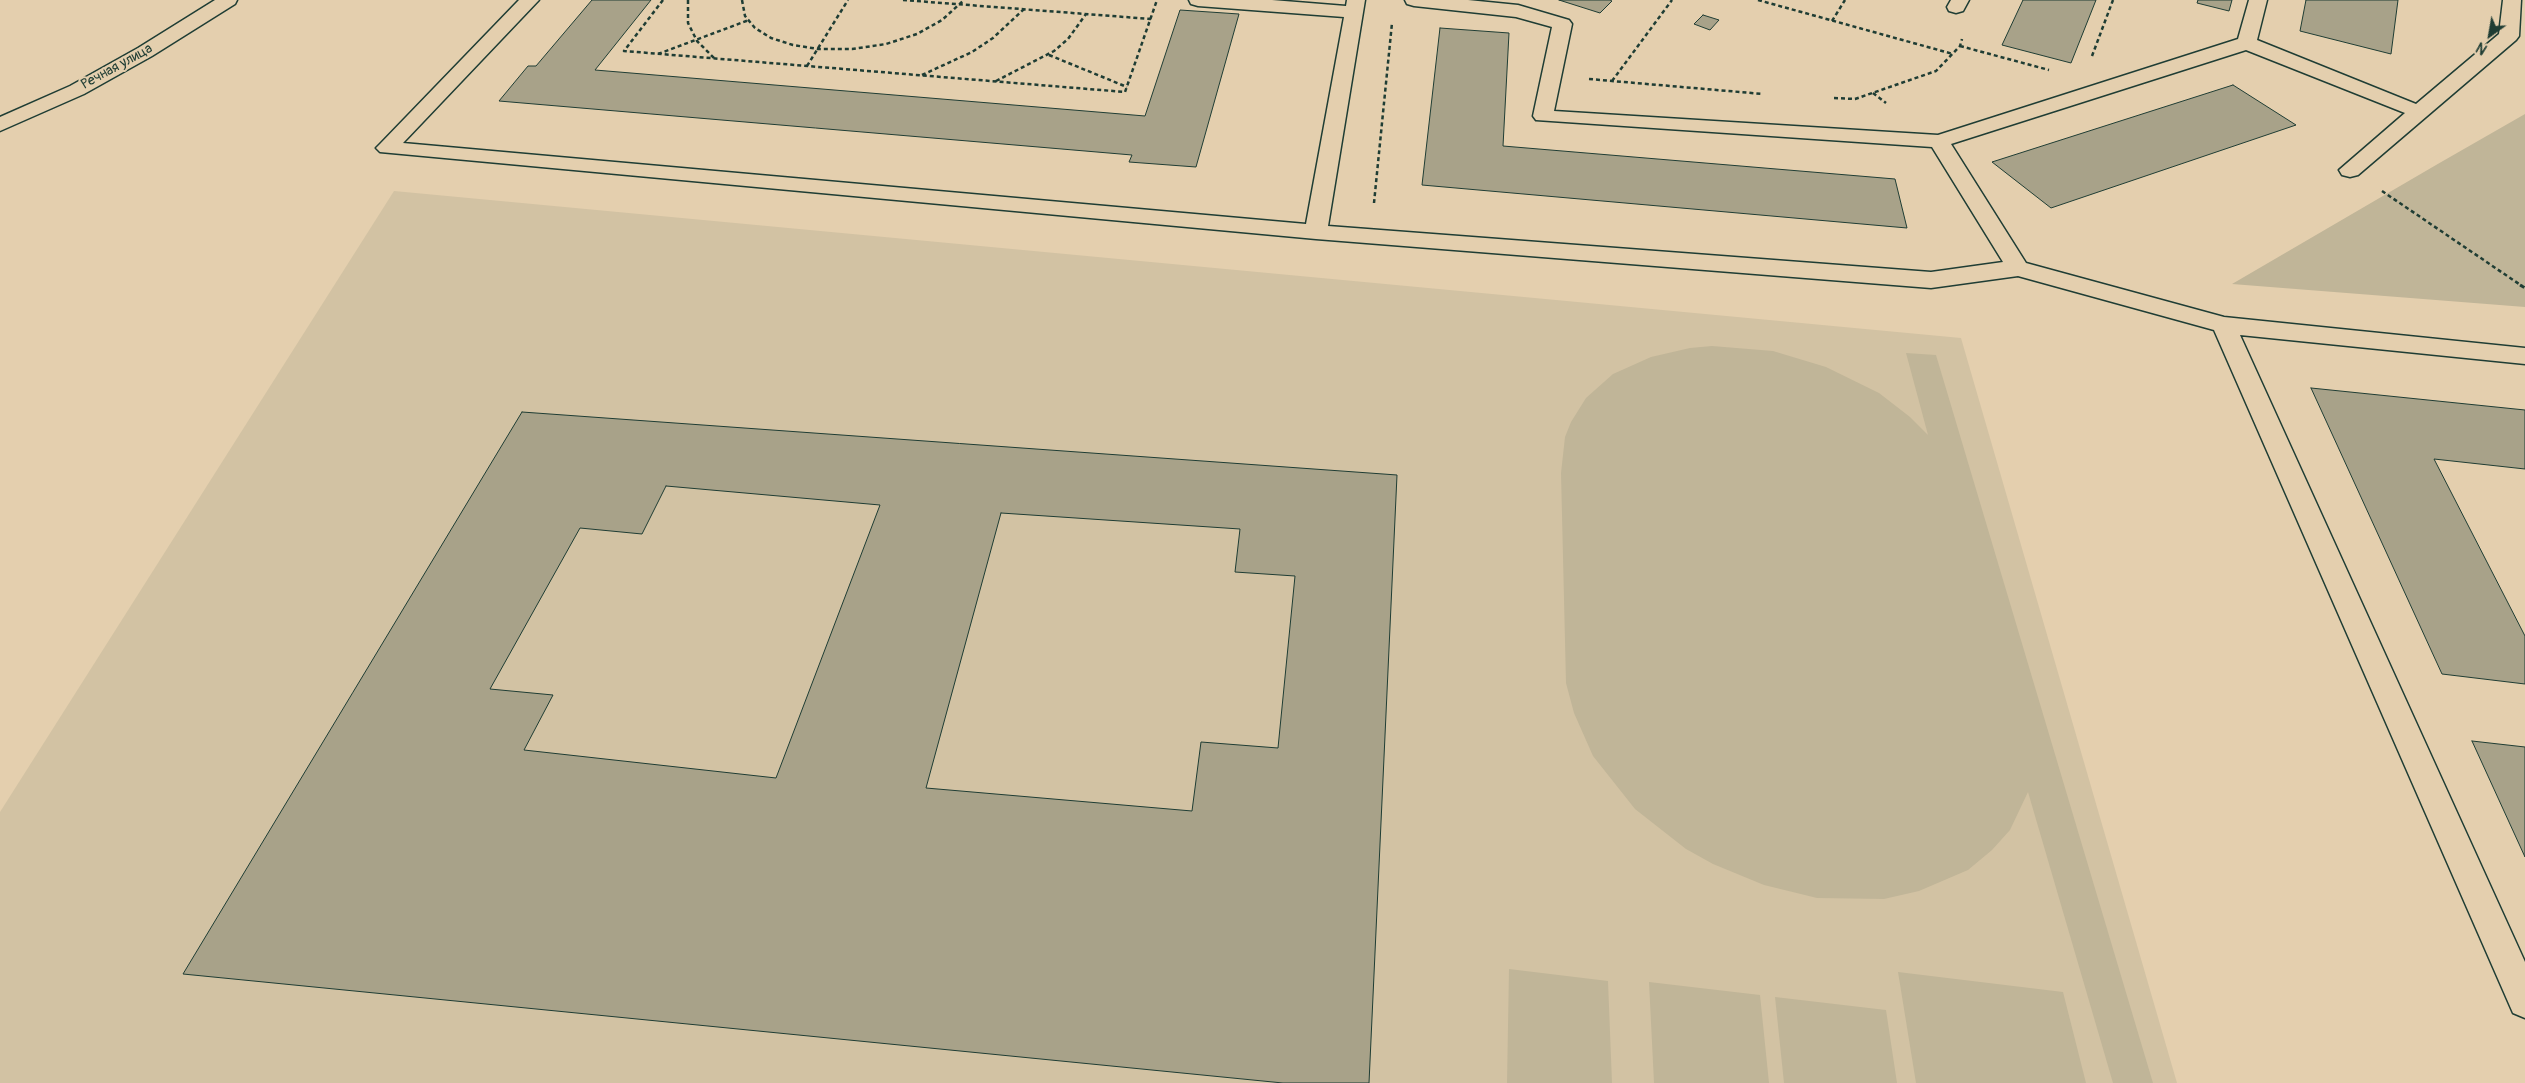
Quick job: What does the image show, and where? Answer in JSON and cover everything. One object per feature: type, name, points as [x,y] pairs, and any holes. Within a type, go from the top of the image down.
[{"type":"lane","name":"Речная улица","points":[[0,125],[77,90],[145,52],[228,0]]},
{"type":"lane","points":[[530,0],[387,148],[1371,238],[1931,280],[2018,268],[2224,325],[2525,356]]},
{"type":"lane","points":[[1198,0],[1355,6],[1316,232]]},
{"type":"lane","points":[[1414,0],[1523,5],[1562,24],[1543,116],[1939,142],[2247,42],[2419,112]]},
{"type":"lane","points":[[2247,42],[2258,0]]},
{"type":"lane","points":[[2350,170],[2509,36],[2512,0]]},
{"type":"lane","points":[[1939,142],[2018,268]]},
{"type":"lane","points":[[2224,325],[2525,1001]]},
{"type":"path","points":[[663,0],[624,52],[1125,92],[1157,0]]},
{"type":"path","points":[[688,0],[688,23],[696,40],[715,59]]},
{"type":"path","points":[[742,0],[745,16],[755,28],[771,38],[793,45],[818,49],[852,49],[886,44],[917,34],[942,20],[962,4],[964,0]]},
{"type":"path","points":[[808,66],[848,0]]},
{"type":"path","points":[[903,0],[1151,19]]},
{"type":"path","points":[[1612,81],[1672,0]]},
{"type":"path","points":[[1758,0],[1952,54]]},
{"type":"path","points":[[1832,21],[1845,0]]},
{"type":"path","points":[[2084,79],[2113,0]]},
{"type":"path","points":[[1825,98],[1855,99],[1886,90],[1936,71],[1960,46],[1969,13],[1958,3]]},
{"type":"path","points":[[921,75],[972,52],[993,38],[1024,9]]},
{"type":"path","points":[[995,81],[1017,72],[1048,55],[1068,39],[1086,14]]},
{"type":"path","points":[[657,54],[749,20]]},
{"type":"path","points":[[1371,238],[1392,20]]},
{"type":"path","points":[[1960,46],[2110,86]]},
{"type":"path","points":[[1048,55],[1127,87]]},
{"type":"path","points":[[1551,76],[1771,94]]},
{"type":"path","points":[[2350,170],[2525,288]]},
{"type":"shaded area","points":[[2525,114],[2525,307],[2232,284],[2436,165]]},
{"type":"shaded area","points":[[394,191],[1961,338],[2177,1083],[0,1083],[0,812]]},
{"type":"shaded area","points":[[1712,346],[1773,351],[1826,367],[1879,393],[1910,417],[1928,435],[1906,353],[1936,355],[2153,1083],[2113,1083],[2028,792],[2010,830],[1992,850],[1968,870],[1919,891],[1884,899],[1817,898],[1764,885],[1713,864],[1686,849],[1635,809],[1593,756],[1574,713],[1566,683],[1561,473],[1565,437],[1571,422],[1586,398],[1613,374],[1651,357],[1690,348]]},
{"type":"shaded area","points":[[1509,969],[1608,981],[1612,1083],[1507,1083]]},
{"type":"shaded area","points":[[1898,972],[2063,992],[2086,1083],[1916,1083]]},
{"type":"shaded area","points":[[1649,982],[1760,995],[1769,1083],[1654,1083]]},
{"type":"shaded area","points":[[1775,997],[1886,1010],[1897,1083],[1784,1083]]},
{"type":"building","points":[[592,0],[651,0],[595,70],[1145,116],[1180,10],[1239,14],[1196,167],[1129,162],[1132,155],[499,101],[528,66],[536,66]]},
{"type":"building","points":[[1559,0],[1610,0],[1612,1],[1600,13]]},
{"type":"building","points":[[2023,0],[2096,0],[2071,63],[2002,45]]},
{"type":"building","points":[[2198,0],[2232,0],[2229,11],[2197,3]]},
{"type":"building","points":[[2306,0],[2398,0],[2391,54],[2300,31]]},
{"type":"building","points":[[1703,15],[1719,20],[1710,30],[1694,24]]},
{"type":"building","points":[[1440,28],[1509,33],[1503,146],[1895,179],[1907,228],[1422,185]]},
{"type":"building","points":[[2233,85],[2296,125],[2051,208],[1992,162]]},
{"type":"building","points":[[2311,388],[2525,410],[2525,469],[2434,459],[2525,636],[2525,684],[2442,674]]},
{"type":"building","points":[[522,412],[1397,475],[1369,1083],[1283,1083],[183,974]],"holes":[[[666,486],[880,505],[776,778],[524,750],[553,695],[490,689],[580,528],[642,534]],[[1001,513],[1240,529],[1235,572],[1295,576],[1278,748],[1201,742],[1192,811],[926,788]]]},
{"type":"building","points":[[2472,741],[2525,747],[2525,857]]}]
